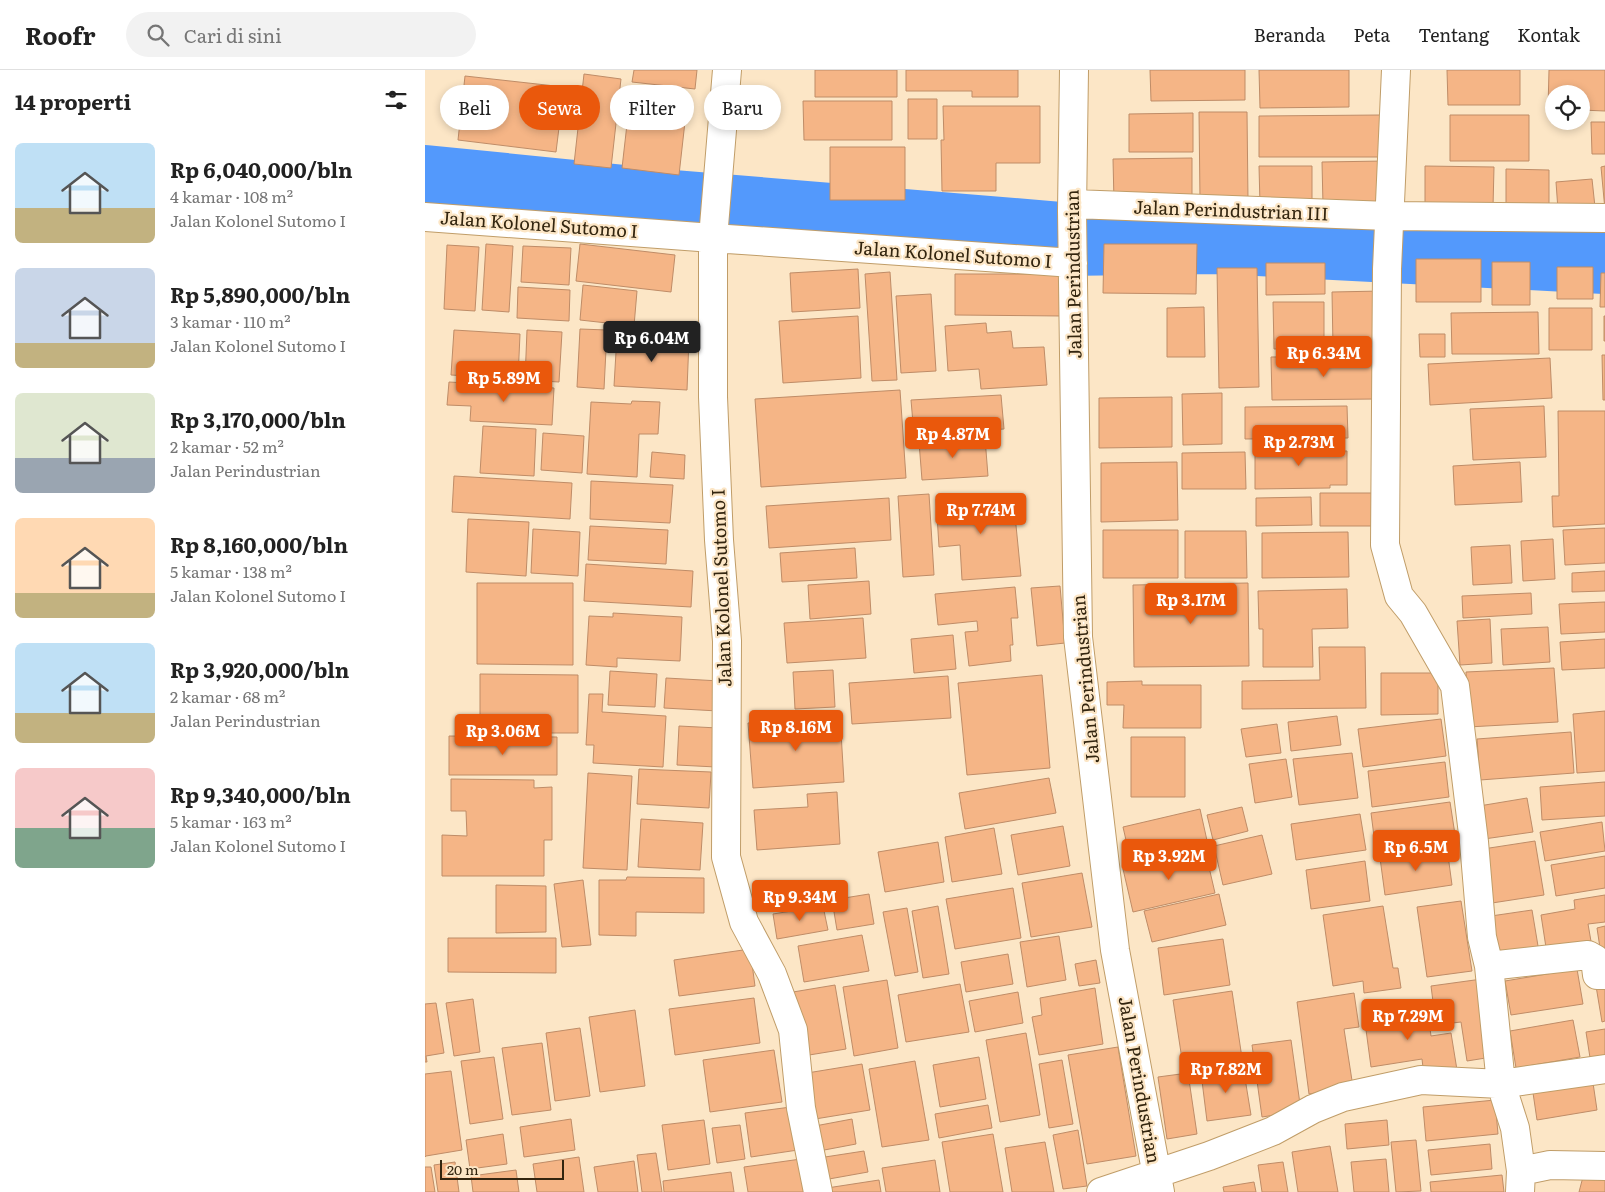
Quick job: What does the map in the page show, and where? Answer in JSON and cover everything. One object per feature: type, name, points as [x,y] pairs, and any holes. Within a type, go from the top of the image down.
[{"type":"street","name":"Jalan Kolonel Sutomo I","points":[[727,70],[713,229],[713,397],[719,540],[727,641],[726,857],[744,922],[772,974],[793,1030],[801,1108],[818,1192]]},
{"type":"street","name":"Jalan Perindustrian","points":[[1074,70],[1072,208],[1078,637],[1115,950],[1158,1183]]},
{"type":"street","points":[[1396,70],[1387,269],[1385,545],[1399,596],[1413,613],[1455,686],[1474,842],[1482,937],[1489,966],[1501,1084],[1515,1128],[1520,1182],[1550,1165],[1605,1166]]},
{"type":"street","name":"Jalan Perindustrian III","points":[[1072,208],[1389,223],[1605,218]]},
{"type":"street","name":"Jalan Kolonel Sutomo I","points":[[425,216],[713,229],[1073,257]]},
{"type":"street","points":[[1489,966],[1588,955],[1595,959],[1597,975],[1605,975]]},
{"type":"street","points":[[1101,1192],[1158,1183],[1209,1156],[1273,1131],[1313,1109],[1343,1097],[1421,1080],[1501,1084],[1605,1069]]},
{"type":"building","points":[[634,70],[697,70],[695,89],[694,85],[659,85],[632,82]]},
{"type":"building","points":[[815,70],[897,70],[897,97],[815,97]]},
{"type":"building","points":[[906,70],[1018,70],[1018,97],[972,97],[972,91],[906,91]]},
{"type":"building","points":[[1150,70],[1245,70],[1245,100],[1151,101]]},
{"type":"building","points":[[1259,70],[1349,70],[1349,107],[1260,108]]},
{"type":"building","points":[[1447,70],[1520,70],[1520,105],[1448,105]]},
{"type":"building","points":[[1549,70],[1605,70],[1605,111],[1590,110],[1590,85],[1549,85]]},
{"type":"building","points":[[584,74],[621,79],[620,85],[610,85],[610,130],[615,130],[611,168],[574,164],[578,130],[600,130],[600,85],[583,85]]},
{"type":"building","points":[[465,76],[546,85],[519,85],[519,130],[559,130],[556,152],[458,140],[459,130],[509,130],[509,85],[464,85]]},
{"type":"building","points":[[908,99],[937,99],[937,139],[908,139]]},
{"type":"building","points":[[803,101],[892,101],[892,140],[804,140]]},
{"type":"building","points":[[943,106],[1040,106],[1040,163],[996,163],[996,191],[942,191],[941,140],[944,140]]},
{"type":"building","points":[[1199,112],[1247,112],[1248,200],[1200,200]]},
{"type":"building","points":[[1193,113],[1193,152],[1129,152],[1129,114]]},
{"type":"building","points":[[1381,115],[1382,157],[1259,157],[1259,116]]},
{"type":"building","points":[[1450,115],[1529,115],[1529,161],[1450,161]]},
{"type":"building","points":[[1591,122],[1605,122],[1605,154],[1592,154]]},
{"type":"building","points":[[626,130],[684,130],[679,175],[622,168]]},
{"type":"building","points":[[830,147],[905,147],[905,200],[830,200]]},
{"type":"building","points":[[1192,158],[1192,201],[1114,202],[1113,159]]},
{"type":"building","points":[[1385,161],[1386,205],[1323,205],[1322,162]]},
{"type":"building","points":[[1259,166],[1312,166],[1312,204],[1260,205]]},
{"type":"building","points":[[1425,166],[1494,167],[1493,207],[1425,207]]},
{"type":"building","points":[[1605,166],[1605,210],[1601,167]]},
{"type":"building","points":[[1506,169],[1549,170],[1549,206],[1506,206]]},
{"type":"building","points":[[1592,179],[1595,207],[1558,210],[1556,182]]},
{"type":"building","points":[[486,244],[513,246],[509,312],[482,310]]},
{"type":"building","points":[[580,244],[675,255],[671,292],[576,281]]},
{"type":"building","points":[[1104,244],[1197,244],[1196,294],[1103,293]]},
{"type":"building","points":[[447,245],[479,247],[475,311],[444,309]]},
{"type":"building","points":[[523,246],[571,248],[569,285],[521,282]]},
{"type":"building","points":[[1416,259],[1481,259],[1481,302],[1416,302]]},
{"type":"building","points":[[1492,262],[1530,262],[1530,305],[1492,305]]},
{"type":"building","points":[[1266,263],[1325,263],[1325,294],[1266,295]]},
{"type":"building","points":[[1557,267],[1593,267],[1593,299],[1557,299]]},
{"type":"building","points":[[1217,268],[1257,268],[1259,387],[1219,388]]},
{"type":"building","points":[[858,269],[860,308],[792,312],[790,273]]},
{"type":"building","points":[[890,272],[897,380],[872,381],[865,274]]},
{"type":"building","points":[[1601,273],[1605,273],[1605,307],[1600,307]]},
{"type":"building","points":[[955,274],[1062,274],[1062,316],[955,315]]},
{"type":"building","points":[[583,285],[637,291],[634,326],[580,320]]},
{"type":"building","points":[[518,287],[570,290],[569,321],[517,318]]},
{"type":"building","points":[[1382,291],[1382,347],[1333,347],[1332,292]]},
{"type":"building","points":[[931,294],[936,371],[901,373],[896,296]]},
{"type":"building","points":[[1273,302],[1324,302],[1324,348],[1274,349]]},
{"type":"building","points":[[1204,307],[1205,357],[1167,357],[1167,308]]},
{"type":"building","points":[[1549,308],[1592,308],[1592,350],[1549,350]]},
{"type":"building","points":[[1538,312],[1539,354],[1452,354],[1451,313]]},
{"type":"building","points":[[858,316],[861,378],[783,383],[779,321]]},
{"type":"building","points":[[1605,316],[1605,341],[1604,341]]},
{"type":"building","points":[[986,323],[987,333],[1011,331],[1013,348],[1044,347],[1047,385],[981,389],[979,369],[948,371],[945,326]]},
{"type":"building","points":[[580,329],[607,330],[604,389],[577,387]]},
{"type":"building","points":[[454,330],[520,334],[518,379],[451,375]]},
{"type":"building","points":[[527,330],[562,332],[559,382],[525,380]]},
{"type":"building","points":[[1419,334],[1445,334],[1445,357],[1420,357]]},
{"type":"building","points":[[617,335],[689,339],[687,390],[614,386]]},
{"type":"building","points":[[1602,355],[1605,355],[1605,400],[1603,400]]},
{"type":"building","points":[[1376,356],[1376,399],[1272,400],[1271,357]]},
{"type":"building","points":[[1550,358],[1552,398],[1430,405],[1428,364]]},
{"type":"building","points":[[449,382],[554,388],[552,425],[470,421],[471,406],[447,405]]},
{"type":"building","points":[[900,390],[906,478],[761,487],[755,399]]},
{"type":"building","points":[[1222,393],[1222,444],[1183,445],[1182,394]]},
{"type":"building","points":[[1001,395],[1004,429],[914,435],[911,400]]},
{"type":"building","points":[[1172,397],[1172,447],[1099,448],[1099,398]]},
{"type":"building","points":[[632,401],[660,402],[658,434],[639,434],[637,477],[587,474],[591,402],[631,404]]},
{"type":"building","points":[[1347,406],[1348,438],[1245,439],[1245,407]]},
{"type":"building","points":[[1544,406],[1546,457],[1473,460],[1470,409]]},
{"type":"building","points":[[1558,411],[1605,411],[1605,524],[1553,527],[1552,496],[1559,496]]},
{"type":"building","points":[[483,426],[536,429],[534,476],[480,473]]},
{"type":"building","points":[[543,433],[584,436],[582,473],[541,470]]},
{"type":"building","points":[[985,438],[988,476],[922,480],[919,442]]},
{"type":"building","points":[[1330,445],[1330,451],[1347,451],[1347,485],[1330,485],[1330,488],[1255,489],[1255,446]]},
{"type":"building","points":[[652,452],[685,455],[684,479],[650,477]]},
{"type":"building","points":[[1245,452],[1246,489],[1182,489],[1182,453]]},
{"type":"building","points":[[1177,462],[1178,520],[1101,522],[1101,463]]},
{"type":"building","points":[[1520,462],[1522,502],[1455,505],[1453,466]]},
{"type":"building","points":[[454,476],[572,483],[570,519],[452,512]]},
{"type":"building","points":[[591,481],[673,485],[670,523],[590,519]]},
{"type":"building","points":[[1320,493],[1373,493],[1374,526],[1320,526]]},
{"type":"building","points":[[929,494],[934,575],[903,577],[898,496]]},
{"type":"building","points":[[1013,495],[1021,576],[962,580],[960,545],[939,547],[936,499]]},
{"type":"building","points":[[1311,497],[1312,525],[1256,526],[1256,498]]},
{"type":"building","points":[[889,498],[891,540],[769,548],[766,506]]},
{"type":"building","points":[[468,519],[529,522],[526,576],[466,572]]},
{"type":"building","points":[[590,526],[668,530],[666,564],[588,560]]},
{"type":"building","points":[[1605,528],[1605,563],[1565,565],[1563,530]]},
{"type":"building","points":[[533,529],[580,532],[578,576],[531,573]]},
{"type":"building","points":[[1103,530],[1178,530],[1178,578],[1103,578]]},
{"type":"building","points":[[1185,531],[1246,531],[1247,578],[1185,578]]},
{"type":"building","points":[[1348,532],[1349,577],[1262,578],[1262,533]]},
{"type":"building","points":[[1553,539],[1555,579],[1523,581],[1521,541]]},
{"type":"building","points":[[1510,545],[1512,583],[1473,585],[1471,547]]},
{"type":"building","points":[[855,548],[857,578],[782,582],[780,553]]},
{"type":"building","points":[[586,564],[693,571],[691,607],[584,601]]},
{"type":"building","points":[[1605,571],[1605,591],[1572,592],[1572,573]]},
{"type":"building","points":[[869,581],[871,614],[810,619],[808,585]]},
{"type":"building","points":[[477,583],[573,583],[573,665],[477,664]]},
{"type":"building","points":[[1248,583],[1249,666],[1134,667],[1133,585]]},
{"type":"building","points":[[1060,586],[1065,643],[1037,646],[1031,588]]},
{"type":"building","points":[[1015,587],[1018,618],[1011,618],[1013,645],[1010,645],[1011,661],[969,666],[965,632],[978,631],[977,621],[938,625],[935,594]]},
{"type":"building","points":[[1347,589],[1348,628],[1312,629],[1313,667],[1263,667],[1263,629],[1259,629],[1258,591]]},
{"type":"building","points":[[1531,593],[1532,614],[1463,618],[1462,596]]},
{"type":"building","points":[[1605,602],[1605,632],[1561,634],[1559,604]]},
{"type":"building","points":[[613,613],[682,617],[680,661],[617,658],[617,667],[586,665],[589,616],[613,617]]},
{"type":"building","points":[[863,618],[866,658],[787,663],[784,623]]},
{"type":"building","points":[[1490,619],[1492,663],[1460,665],[1457,621]]},
{"type":"building","points":[[1548,627],[1550,662],[1503,665],[1501,629]]},
{"type":"building","points":[[953,635],[956,669],[914,673],[911,639]]},
{"type":"building","points":[[1605,639],[1605,668],[1562,670],[1560,642]]},
{"type":"building","points":[[1319,647],[1365,647],[1366,708],[1242,709],[1242,681],[1320,680]]},
{"type":"building","points":[[1554,668],[1558,722],[1468,727],[1466,672]]},
{"type":"building","points":[[833,670],[835,707],[795,709],[793,672]]},
{"type":"building","points":[[610,671],[657,674],[655,707],[608,705]]},
{"type":"building","points":[[1381,673],[1438,673],[1438,714],[1381,715]]},
{"type":"building","points":[[480,674],[578,675],[578,733],[480,733]]},
{"type":"building","points":[[1042,675],[1050,768],[967,775],[958,683]]},
{"type":"building","points":[[948,676],[951,718],[852,724],[849,683]]},
{"type":"building","points":[[666,678],[720,681],[718,711],[664,708]]},
{"type":"building","points":[[1142,681],[1142,685],[1201,685],[1201,728],[1123,728],[1124,705],[1107,705],[1107,682]]},
{"type":"building","points":[[589,694],[603,694],[602,712],[666,716],[663,767],[593,763],[594,745],[586,745]]},
{"type":"building","points":[[1605,711],[1605,771],[1577,773],[1573,714]]},
{"type":"building","points":[[840,716],[844,782],[753,788],[748,723]]},
{"type":"building","points":[[1337,716],[1341,745],[1291,751],[1288,722]]},
{"type":"building","points":[[1441,719],[1446,756],[1363,767],[1358,729]]},
{"type":"building","points":[[1277,724],[1281,753],[1246,757],[1241,729]]},
{"type":"building","points":[[679,726],[718,728],[716,767],[677,765]]},
{"type":"building","points":[[1571,732],[1574,773],[1480,780],[1477,739]]},
{"type":"building","points":[[449,736],[557,737],[557,775],[449,775]]},
{"type":"building","points":[[1131,737],[1185,737],[1185,797],[1131,797]]},
{"type":"building","points":[[1352,753],[1358,798],[1299,805],[1293,759]]},
{"type":"building","points":[[1286,759],[1292,797],[1255,803],[1249,764]]},
{"type":"building","points":[[1445,762],[1449,797],[1372,807],[1368,771]]},
{"type":"building","points":[[639,769],[711,772],[709,808],[637,804]]},
{"type":"building","points":[[588,773],[632,776],[627,870],[583,868]]},
{"type":"building","points":[[1049,778],[1056,813],[965,829],[959,793]]},
{"type":"building","points":[[451,779],[534,780],[534,788],[552,787],[552,840],[544,840],[544,876],[442,876],[442,835],[467,836],[466,811],[451,811]]},
{"type":"building","points":[[1605,782],[1605,816],[1542,820],[1540,787]]},
{"type":"building","points":[[837,792],[840,844],[757,850],[754,810],[808,807],[807,794]]},
{"type":"building","points":[[1527,798],[1533,832],[1484,839],[1479,806]]},
{"type":"building","points":[[1450,802],[1456,841],[1376,852],[1371,813]]},
{"type":"building","points":[[1242,807],[1248,831],[1213,840],[1207,815]]},
{"type":"building","points":[[1200,809],[1208,845],[1131,862],[1123,827]]},
{"type":"building","points":[[1360,814],[1366,850],[1296,860],[1291,824]]},
{"type":"building","points":[[641,819],[703,823],[700,870],[638,867]]},
{"type":"building","points":[[1602,822],[1605,851],[1545,861],[1540,832]]},
{"type":"building","points":[[1063,826],[1070,866],[1018,875],[1011,835]]},
{"type":"building","points":[[994,828],[1002,874],[952,882],[945,837]]},
{"type":"building","points":[[1262,835],[1272,874],[1223,885],[1214,846]]},
{"type":"building","points":[[1535,841],[1544,895],[1492,903],[1483,849]]},
{"type":"building","points":[[938,842],[944,882],[885,892],[878,852]]},
{"type":"building","points":[[1447,848],[1452,885],[1385,895],[1380,858]]},
{"type":"building","points":[[1205,850],[1215,893],[1133,912],[1123,869]]},
{"type":"building","points":[[1605,856],[1605,888],[1556,896],[1551,865]]},
{"type":"building","points":[[1365,861],[1370,901],[1311,909],[1306,870]]},
{"type":"building","points":[[1082,873],[1092,927],[1031,937],[1022,883]]},
{"type":"building","points":[[627,877],[704,878],[704,913],[636,912],[636,936],[599,935],[599,880],[626,880]]},
{"type":"building","points":[[583,880],[591,945],[562,947],[554,884]]},
{"type":"building","points":[[496,885],[546,886],[546,932],[496,933]]},
{"type":"building","points":[[1013,888],[1021,938],[955,949],[946,899]]},
{"type":"building","points":[[869,894],[874,924],[837,930],[832,900]]},
{"type":"building","points":[[1219,894],[1226,925],[1152,942],[1144,911]]},
{"type":"building","points":[[1605,895],[1605,922],[1588,924],[1592,947],[1547,954],[1541,915],[1575,909],[1574,900]]},
{"type":"building","points":[[1461,901],[1472,971],[1427,977],[1417,907]]},
{"type":"building","points":[[823,906],[828,930],[777,939],[773,914]]},
{"type":"building","points":[[938,906],[949,974],[923,978],[912,911]]},
{"type":"building","points":[[1383,906],[1393,968],[1398,968],[1401,988],[1364,993],[1363,981],[1333,986],[1323,915]]},
{"type":"building","points":[[907,908],[918,972],[895,976],[883,912]]},
{"type":"building","points":[[1532,910],[1539,952],[1498,958],[1491,916]]},
{"type":"building","points":[[1605,926],[1605,967],[1603,968],[1597,928]]},
{"type":"building","points":[[862,935],[869,971],[804,982],[798,946]]},
{"type":"building","points":[[1059,936],[1066,980],[1027,987],[1020,942]]},
{"type":"building","points":[[448,938],[556,938],[556,973],[448,972]]},
{"type":"building","points":[[1223,939],[1230,985],[1164,995],[1158,948]]},
{"type":"building","points":[[750,949],[755,986],[679,996],[674,960]]},
{"type":"building","points":[[1008,954],[1013,984],[966,992],[961,962]]},
{"type":"building","points":[[1096,960],[1100,983],[1079,986],[1075,964]]},
{"type":"building","points":[[1577,969],[1583,1004],[1511,1015],[1505,981]]},
{"type":"building","points":[[1482,979],[1492,1057],[1467,1061],[1461,1022],[1436,1025],[1431,986]]},
{"type":"building","points":[[887,980],[898,1048],[854,1056],[843,987]]},
{"type":"building","points":[[960,984],[969,1032],[906,1042],[898,995]]},
{"type":"building","points":[[835,985],[846,1049],[803,1056],[793,992]]},
{"type":"building","points":[[1605,985],[1605,1021],[1602,1022],[1596,986]]},
{"type":"building","points":[[1095,988],[1103,1044],[1039,1055],[1032,1017],[1042,1015],[1040,998]]},
{"type":"building","points":[[1232,991],[1242,1058],[1183,1066],[1173,1000]]},
{"type":"building","points":[[1018,992],[1023,1023],[975,1032],[969,1001]]},
{"type":"building","points":[[1354,993],[1359,1027],[1344,1029],[1353,1087],[1309,1094],[1297,1002]]},
{"type":"building","points":[[754,998],[760,1043],[675,1055],[669,1009]]},
{"type":"building","points":[[473,999],[480,1052],[454,1056],[446,1003]]},
{"type":"building","points":[[436,1003],[444,1053],[426,1056],[427,1062],[425,1062],[425,1004]]},
{"type":"building","points":[[1427,1006],[1431,1036],[1451,1033],[1457,1070],[1424,1076],[1422,1059],[1371,1067],[1364,1015]]},
{"type":"building","points":[[635,1010],[645,1086],[600,1092],[589,1017]]},
{"type":"building","points":[[1573,1020],[1580,1057],[1516,1068],[1510,1031]]},
{"type":"building","points":[[580,1028],[590,1096],[555,1101],[546,1033]]},
{"type":"building","points":[[1605,1029],[1605,1061],[1591,1064],[1586,1032]]},
{"type":"building","points":[[1026,1033],[1040,1115],[1000,1122],[986,1040]]},
{"type":"building","points":[[1291,1040],[1301,1111],[1262,1117],[1252,1045]]},
{"type":"building","points":[[542,1043],[551,1110],[512,1115],[502,1048]]},
{"type":"building","points":[[1118,1047],[1136,1156],[1087,1164],[1068,1055]]},
{"type":"building","points":[[774,1050],[782,1102],[710,1112],[703,1060]]},
{"type":"building","points":[[494,1057],[503,1119],[470,1124],[461,1061]]},
{"type":"building","points":[[979,1057],[986,1099],[940,1107],[933,1065]]},
{"type":"building","points":[[1062,1060],[1073,1124],[1049,1128],[1039,1064]]},
{"type":"building","points":[[915,1061],[929,1140],[882,1147],[869,1069]]},
{"type":"building","points":[[862,1064],[870,1110],[809,1120],[801,1074]]},
{"type":"building","points":[[1243,1066],[1251,1115],[1207,1121],[1201,1073]]},
{"type":"building","points":[[451,1071],[462,1150],[425,1157],[425,1074]]},
{"type":"building","points":[[1188,1073],[1197,1134],[1167,1139],[1158,1077]]},
{"type":"building","points":[[1592,1076],[1597,1110],[1537,1120],[1532,1086]]},
{"type":"building","points":[[1495,1100],[1498,1134],[1426,1141],[1423,1107]]},
{"type":"building","points":[[988,1105],[992,1128],[939,1138],[935,1114]]},
{"type":"building","points":[[791,1107],[798,1150],[751,1157],[745,1113]]},
{"type":"building","points":[[571,1119],[575,1150],[524,1157],[520,1127]]},
{"type":"building","points":[[852,1119],[856,1144],[819,1151],[815,1126]]},
{"type":"building","points":[[704,1120],[710,1164],[668,1170],[662,1125]]},
{"type":"building","points":[[1387,1120],[1389,1145],[1347,1149],[1345,1124]]},
{"type":"building","points":[[740,1125],[745,1159],[717,1163],[712,1128]]},
{"type":"building","points":[[1078,1130],[1087,1186],[1063,1189],[1053,1135]]},
{"type":"building","points":[[503,1134],[507,1164],[470,1169],[466,1140]]},
{"type":"building","points":[[993,1134],[1003,1192],[950,1192],[942,1142]]},
{"type":"building","points":[[1416,1140],[1421,1191],[1396,1192],[1391,1142]]},
{"type":"building","points":[[1045,1142],[1054,1192],[1012,1192],[1005,1148]]},
{"type":"building","points":[[1490,1144],[1492,1169],[1431,1175],[1428,1150]]},
{"type":"building","points":[[1330,1146],[1338,1192],[1298,1192],[1292,1152]]},
{"type":"building","points":[[864,1151],[868,1172],[829,1179],[825,1157]]},
{"type":"building","points":[[656,1153],[662,1192],[642,1192],[637,1155]]},
{"type":"building","points":[[579,1157],[584,1192],[537,1192],[533,1164]]},
{"type":"building","points":[[801,1159],[806,1192],[748,1192],[744,1167]]},
{"type":"building","points":[[1386,1159],[1389,1192],[1354,1192],[1351,1162]]},
{"type":"building","points":[[935,1160],[940,1192],[886,1192],[882,1168]]},
{"type":"building","points":[[634,1161],[638,1192],[598,1192],[594,1167]]},
{"type":"building","points":[[455,1162],[459,1192],[438,1192],[434,1165]]},
{"type":"building","points":[[1283,1162],[1288,1192],[1262,1192],[1258,1165]]},
{"type":"building","points":[[425,1167],[431,1167],[435,1192],[425,1192]]},
{"type":"building","points":[[516,1170],[519,1192],[473,1192],[471,1176]]},
{"type":"building","points":[[731,1172],[734,1192],[664,1192],[663,1181]]},
{"type":"building","points":[[1584,1173],[1605,1179],[1605,1192],[1579,1192]]},
{"type":"building","points":[[1502,1175],[1504,1192],[1431,1192],[1430,1182]]},
{"type":"building","points":[[879,1180],[881,1192],[828,1192],[827,1188]]},
{"type":"building","points":[[1254,1182],[1256,1192],[1224,1192],[1223,1187]]},
{"type":"waterway","points":[[425,182],[674,207],[1062,239],[1218,237],[1605,257]]}]
